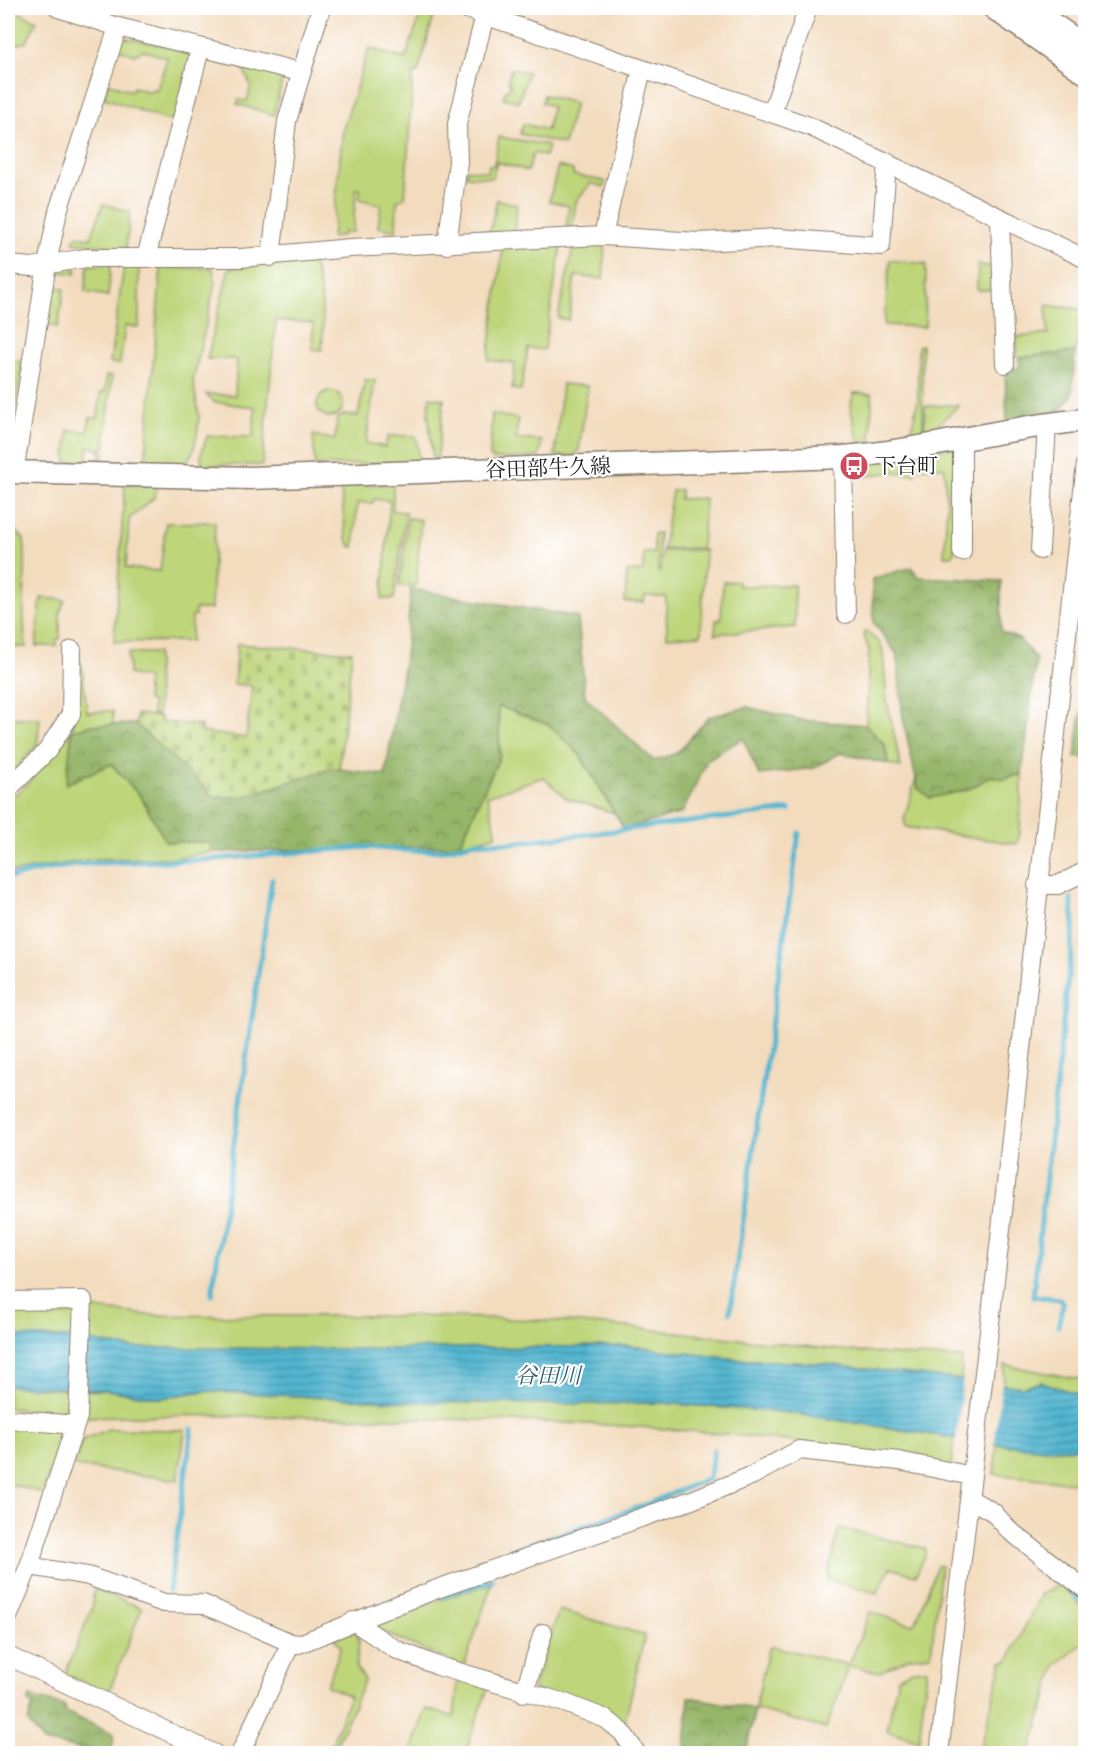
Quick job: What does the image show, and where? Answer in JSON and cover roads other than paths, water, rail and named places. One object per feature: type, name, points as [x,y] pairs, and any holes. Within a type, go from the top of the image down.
[{"type":"main road","points":[[994,8],[1086,73]]},
{"type":"main road","points":[[1029,8],[1086,47]]},
{"type":"main road","name":"谷田部牛久線","points":[[11,473],[261,478],[843,457],[904,450],[1047,423],[1086,420]]},
{"type":"street","points":[[58,8],[201,49],[300,72]]},
{"type":"street","points":[[271,256],[287,121],[321,8]]},
{"type":"street","points":[[464,8],[809,126],[1086,259]]},
{"type":"street","points":[[772,112],[805,8]]},
{"type":"street","points":[[447,245],[458,162],[457,124],[485,15]]},
{"type":"street","points":[[11,473],[58,211],[118,27]]},
{"type":"street","points":[[146,258],[201,49]]},
{"type":"street","points":[[603,236],[642,69]]},
{"type":"street","points":[[8,265],[32,267],[86,258],[271,256],[350,248],[603,236],[698,242],[778,238],[881,246],[887,162]]},
{"type":"street","points":[[1000,218],[1005,364]]},
{"type":"street","points":[[1040,550],[1047,423]]},
{"type":"street","points":[[962,439],[962,552]]},
{"type":"street","points":[[843,457],[846,614]]},
{"type":"street","points":[[939,1754],[970,1499],[1037,885],[1086,464]]},
{"type":"street","points":[[8,789],[47,750],[71,714],[72,651]]},
{"type":"street","points":[[1037,885],[1058,885],[1086,871]]},
{"type":"street","points":[[8,1301],[83,1300],[76,1421],[29,1566],[8,1617]]},
{"type":"street","points":[[8,1419],[76,1421]]},
{"type":"street","points":[[29,1566],[88,1576],[164,1604],[203,1604],[291,1643],[309,1642],[353,1621],[437,1589],[692,1500],[753,1475],[799,1450],[899,1461],[972,1473]]},
{"type":"street","points":[[970,1499],[993,1512],[1009,1530],[1086,1590]]},
{"type":"street","points":[[353,1621],[395,1649],[438,1666],[524,1693],[565,1703],[606,1719],[622,1732],[637,1754]]},
{"type":"street","points":[[524,1693],[543,1633]]},
{"type":"street","points":[[240,1754],[291,1643]]},
{"type":"street","points":[[8,1656],[215,1754]]},
{"type":"water","name":"谷田川","points":[[8,1336],[74,1338],[130,1348],[385,1349],[629,1346],[735,1359],[825,1364],[1022,1387],[1042,1382],[1085,1397],[1085,1448],[1046,1449],[1001,1445],[791,1413],[663,1403],[409,1402],[204,1391],[161,1398],[106,1390],[8,1386]]},
{"type":"waterway","points":[[8,878],[41,870],[95,863],[202,860],[367,847],[412,851],[443,850],[475,842],[512,843],[789,810]]},
{"type":"waterway","points":[[730,1312],[799,833]]},
{"type":"waterway","points":[[212,1295],[272,879]]},
{"type":"waterway","points":[[1058,1326],[1063,1304],[1060,1299],[1033,1296],[1074,924],[1071,899]]},
{"type":"waterway","points":[[169,1590],[192,1429]]},
{"type":"waterway","points":[[510,1551],[645,1505],[709,1478],[714,1450]]},
{"type":"waterway","points":[[1048,1572],[1086,1604]]},
{"type":"waterway","points":[[443,1596],[493,1580]]},
{"type":"place","name":"下台町","points":[[854,466]]}]
